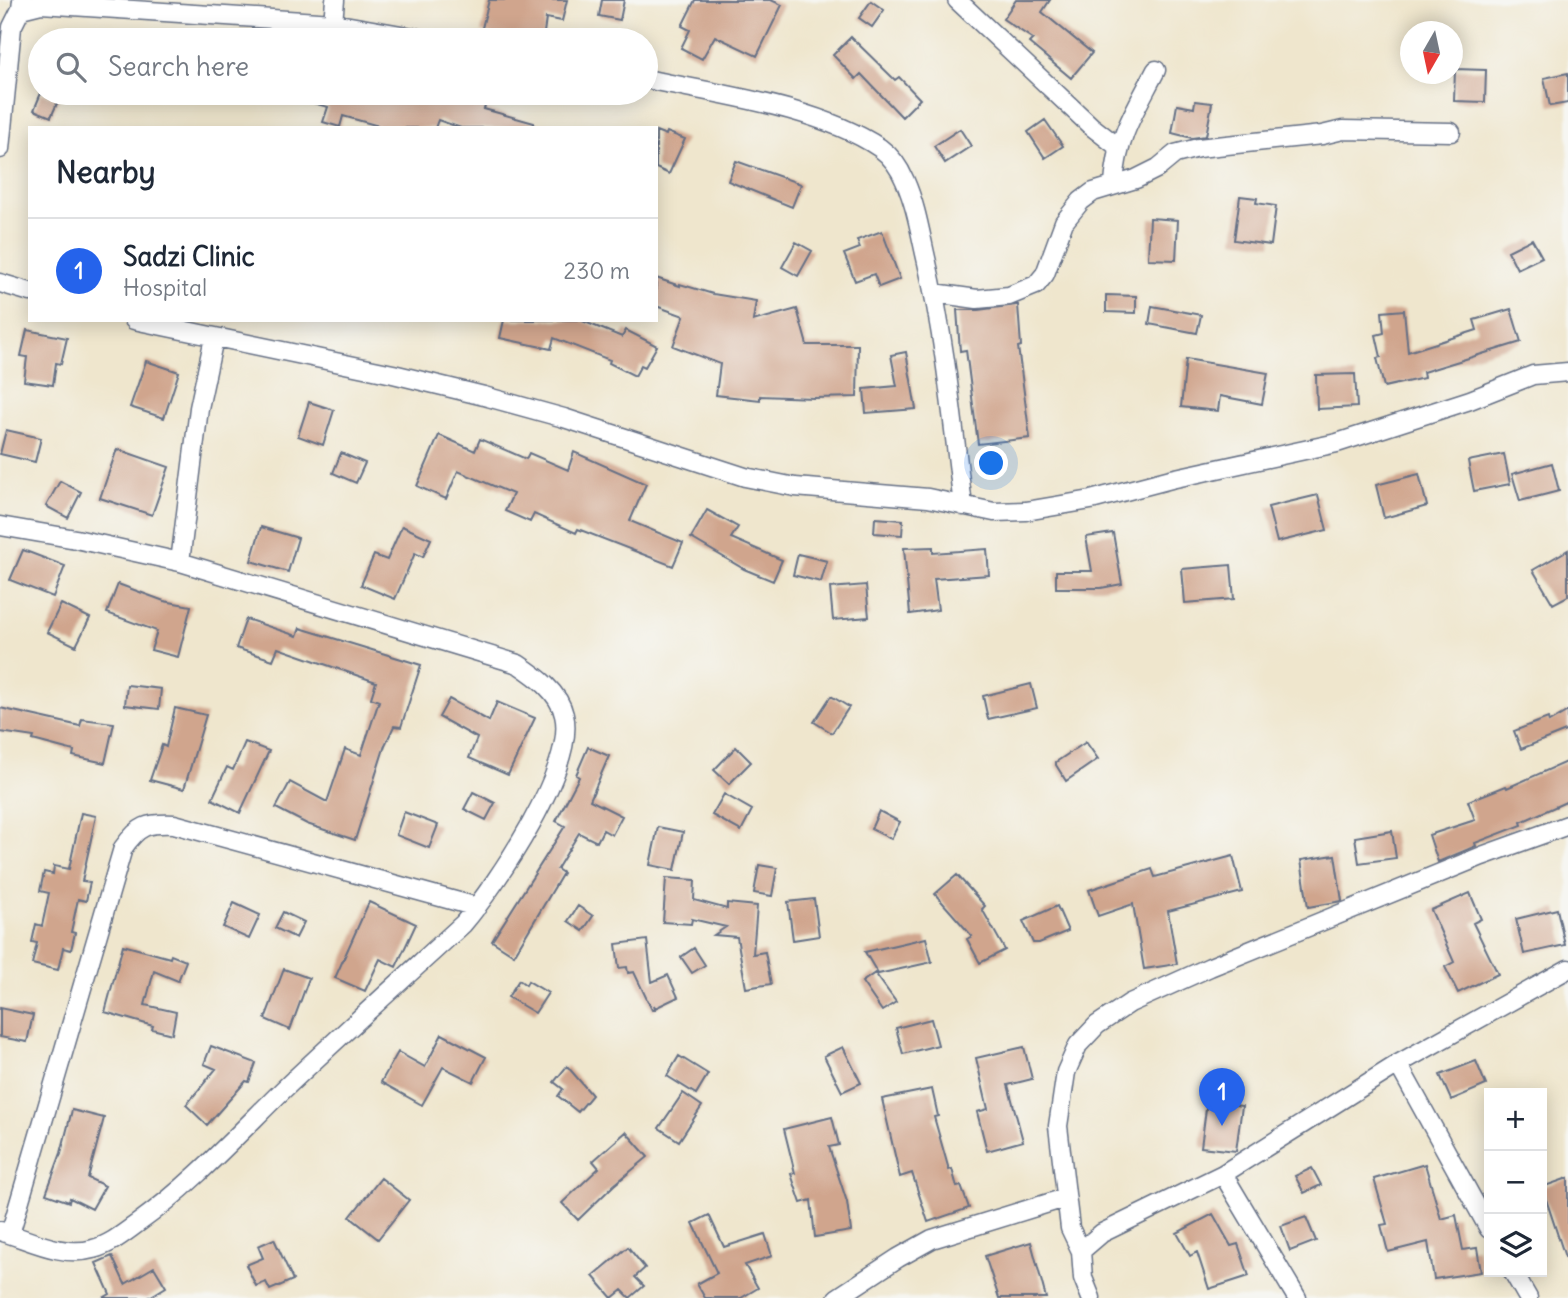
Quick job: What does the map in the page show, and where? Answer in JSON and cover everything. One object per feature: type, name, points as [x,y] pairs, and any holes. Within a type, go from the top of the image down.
[{"type":"street","points":[[333,23],[335,0]]},
{"type":"street","points":[[957,0],[1091,126],[1118,147]]},
{"type":"street","points":[[0,149],[12,27],[22,5],[333,23],[362,28]]},
{"type":"street","points":[[1114,184],[1118,147],[1157,70]]},
{"type":"street","points":[[658,82],[794,112],[843,130],[881,149],[895,164],[910,194],[934,293],[963,506]]},
{"type":"street","points":[[934,293],[977,299],[1009,296],[1036,285],[1045,274],[1060,230],[1069,214],[1093,192],[1136,179],[1158,168],[1175,154],[1198,148],[1322,135],[1343,130],[1451,132]]},
{"type":"street","points":[[0,283],[28,291]]},
{"type":"street","points":[[143,322],[393,374],[484,396],[564,418],[746,477],[807,488],[928,498],[994,512],[1091,500],[1171,479],[1337,443],[1470,400],[1533,375],[1568,372]]},
{"type":"street","points":[[180,562],[197,420],[214,338]]},
{"type":"street","points":[[0,526],[76,539],[180,562],[518,664],[541,679],[564,715],[565,737],[554,778],[533,820],[477,907],[463,924],[196,1175],[153,1213],[110,1243],[78,1252],[5,1233],[124,848],[134,832],[151,823],[174,824],[477,907]]},
{"type":"street","points":[[1091,1298],[1083,1278],[1081,1251],[1070,1228],[1058,1126],[1066,1072],[1078,1045],[1097,1025],[1130,1003],[1209,967],[1568,825]]},
{"type":"street","points":[[1081,1251],[1102,1233],[1223,1174],[1398,1064],[1568,969]]},
{"type":"street","points":[[1398,1064],[1484,1220]]},
{"type":"street","points":[[1223,1174],[1297,1298]]},
{"type":"street","points":[[836,1298],[898,1258],[932,1240],[1065,1198]]},
{"type":"street","points":[[1516,1277],[1528,1298]]},
{"type":"building","points":[[489,0],[567,0],[562,21],[546,18],[545,28],[482,28]]},
{"type":"building","points":[[602,0],[624,0],[620,20],[599,16]]},
{"type":"building","points":[[695,0],[771,0],[782,5],[757,56],[715,36],[702,59],[681,48],[690,30],[682,26]]},
{"type":"building","points":[[1016,0],[1050,0],[1042,12],[1092,53],[1071,78],[1029,43],[1033,39],[1003,19]]},
{"type":"building","points":[[871,1],[884,10],[872,27],[859,18]]},
{"type":"building","points":[[851,37],[895,80],[899,77],[920,99],[902,117],[861,74],[856,79],[833,55]]},
{"type":"building","points":[[1463,69],[1486,70],[1485,102],[1454,101],[1455,84],[1463,84]]},
{"type":"building","points":[[1568,73],[1568,103],[1550,106],[1544,78]]},
{"type":"building","points":[[1195,101],[1212,103],[1206,136],[1192,138],[1172,133],[1177,105],[1194,108]]},
{"type":"building","points":[[36,105],[56,105],[51,117],[34,110]]},
{"type":"building","points":[[321,105],[486,105],[484,109],[534,123],[534,126],[455,126],[438,120],[436,126],[379,126],[343,116],[340,126],[337,126],[323,122],[328,107]]},
{"type":"building","points":[[1045,120],[1063,146],[1045,158],[1028,132]]},
{"type":"building","points":[[960,129],[971,146],[945,163],[934,146]]},
{"type":"building","points":[[658,132],[666,135],[667,132],[685,139],[669,174],[658,169]]},
{"type":"building","points":[[736,161],[801,184],[792,207],[728,181]]},
{"type":"building","points":[[1240,196],[1257,198],[1256,203],[1276,206],[1271,245],[1234,240]]},
{"type":"building","points":[[1150,218],[1178,220],[1176,260],[1148,259]]},
{"type":"building","points":[[882,231],[900,279],[879,287],[874,274],[855,281],[844,254],[860,248],[857,240]]},
{"type":"building","points":[[1532,239],[1542,257],[1517,269],[1508,251]]},
{"type":"building","points":[[796,242],[812,251],[798,276],[782,267]]},
{"type":"building","points":[[658,279],[713,294],[756,301],[753,321],[797,309],[807,345],[858,345],[857,397],[760,396],[760,400],[716,395],[720,364],[673,346],[684,316],[658,307]]},
{"type":"building","points":[[1106,295],[1136,296],[1136,313],[1106,312]]},
{"type":"building","points":[[1018,305],[1021,346],[1018,347],[1030,438],[978,444],[966,350],[960,351],[957,310]]},
{"type":"building","points":[[1152,306],[1201,315],[1197,333],[1149,324]]},
{"type":"building","points":[[1511,309],[1521,342],[1423,372],[1424,378],[1384,387],[1377,358],[1381,357],[1376,335],[1384,333],[1382,312],[1404,310],[1408,352],[1477,330],[1474,320]]},
{"type":"building","points":[[504,322],[585,322],[622,337],[626,330],[657,346],[645,367],[641,365],[635,376],[609,363],[610,360],[554,338],[551,349],[500,338]]},
{"type":"building","points":[[27,330],[67,338],[61,364],[56,363],[53,385],[24,381],[27,357],[21,356]]},
{"type":"building","points":[[906,352],[916,409],[866,413],[864,389],[897,386],[891,355]]},
{"type":"building","points":[[1186,359],[1268,373],[1262,404],[1220,396],[1218,411],[1181,407]]},
{"type":"building","points":[[146,361],[179,372],[164,418],[130,407]]},
{"type":"building","points":[[1355,374],[1357,407],[1317,409],[1316,375]]},
{"type":"building","points":[[309,402],[334,410],[323,445],[298,436]]},
{"type":"building","points":[[6,430],[41,438],[35,462],[0,454]]},
{"type":"building","points":[[439,435],[475,451],[480,439],[526,459],[529,453],[568,470],[574,452],[646,484],[630,521],[683,543],[673,566],[578,529],[576,533],[534,514],[530,522],[505,511],[513,494],[458,471],[446,499],[417,486]]},
{"type":"building","points":[[117,449],[169,467],[152,515],[100,498]]},
{"type":"building","points":[[341,453],[365,463],[356,483],[333,473]]},
{"type":"building","points":[[1504,454],[1510,484],[1474,491],[1468,461]]},
{"type":"building","points":[[1552,463],[1559,491],[1520,501],[1512,474]]},
{"type":"building","points":[[1419,474],[1427,506],[1384,518],[1376,485]]},
{"type":"building","points":[[60,481],[81,492],[68,518],[46,506]]},
{"type":"building","points":[[1318,495],[1327,530],[1277,542],[1268,507]]},
{"type":"building","points":[[707,510],[738,527],[731,538],[782,560],[773,581],[744,569],[691,538]]},
{"type":"building","points":[[875,518],[903,520],[902,535],[874,533]]},
{"type":"building","points":[[402,526],[431,539],[423,557],[415,553],[395,599],[361,585],[374,555],[387,560]]},
{"type":"building","points":[[261,527],[298,538],[288,572],[251,561]]},
{"type":"building","points":[[1113,533],[1122,584],[1101,588],[1056,588],[1056,571],[1092,571],[1086,537]]},
{"type":"building","points":[[933,547],[933,553],[987,549],[989,575],[934,579],[938,610],[910,614],[904,548]]},
{"type":"building","points":[[23,550],[65,566],[53,597],[10,580]]},
{"type":"building","points":[[1568,550],[1568,596],[1553,604],[1533,570]]},
{"type":"building","points":[[798,554],[827,561],[821,582],[793,575]]},
{"type":"building","points":[[1231,565],[1234,599],[1185,603],[1182,569]]},
{"type":"building","points":[[118,584],[164,601],[191,606],[178,657],[151,650],[157,631],[107,613]]},
{"type":"building","points":[[866,585],[869,617],[833,620],[830,588]]},
{"type":"building","points":[[61,604],[90,618],[76,646],[47,632]]},
{"type":"building","points":[[246,619],[297,636],[300,628],[421,665],[401,727],[394,726],[385,745],[355,840],[307,824],[276,808],[290,782],[327,802],[345,749],[361,755],[379,701],[371,698],[376,682],[278,648],[273,660],[236,648]]},
{"type":"building","points":[[1031,684],[1037,708],[988,719],[983,696]]},
{"type":"building","points":[[127,685],[161,689],[159,709],[125,705]]},
{"type":"building","points":[[831,696],[849,707],[832,733],[814,722]]},
{"type":"building","points":[[449,699],[489,721],[497,702],[535,718],[508,775],[469,758],[477,738],[439,717]]},
{"type":"building","points":[[0,708],[80,726],[82,719],[114,723],[105,763],[73,756],[74,751],[33,740],[34,737],[0,732]]},
{"type":"building","points":[[175,708],[206,715],[184,789],[150,780],[162,745],[166,747]]},
{"type":"building","points":[[1568,711],[1568,730],[1521,749],[1514,731],[1548,718],[1549,722]]},
{"type":"building","points":[[245,742],[269,751],[240,813],[212,799],[227,767],[233,770]]},
{"type":"building","points":[[1086,742],[1098,759],[1066,781],[1056,762]]},
{"type":"building","points":[[588,747],[609,756],[590,800],[622,816],[612,835],[603,830],[597,842],[579,833],[557,869],[563,873],[514,955],[492,941],[565,826],[556,821],[579,777],[576,775]]},
{"type":"building","points":[[736,747],[751,762],[729,784],[714,770]]},
{"type":"building","points":[[1568,761],[1568,801],[1521,822],[1522,825],[1475,843],[1476,846],[1438,862],[1429,835],[1475,820],[1468,801],[1506,786],[1507,788]]},
{"type":"building","points":[[473,792],[495,803],[486,820],[464,809]]},
{"type":"building","points":[[724,794],[752,810],[741,831],[712,815]]},
{"type":"building","points":[[879,811],[900,822],[891,839],[871,829]]},
{"type":"building","points":[[404,812],[438,825],[429,848],[396,835]]},
{"type":"building","points":[[81,813],[96,816],[82,881],[90,882],[86,901],[78,899],[71,932],[75,933],[71,950],[63,948],[58,970],[32,964],[37,943],[32,942],[36,924],[42,926],[49,893],[40,891],[44,872],[53,874],[54,866],[69,869]]},
{"type":"building","points":[[658,827],[683,832],[675,870],[650,865]]},
{"type":"building","points":[[1392,831],[1396,858],[1359,863],[1355,837]]},
{"type":"building","points":[[1335,855],[1342,901],[1308,907],[1301,860]]},
{"type":"building","points":[[1233,856],[1242,892],[1168,911],[1177,964],[1144,969],[1133,904],[1098,916],[1089,890],[1152,869],[1155,877]]},
{"type":"building","points":[[759,865],[777,868],[772,896],[754,893]]},
{"type":"building","points":[[957,875],[985,906],[982,909],[1005,950],[980,963],[967,939],[972,936],[935,894]]},
{"type":"building","points":[[666,878],[695,880],[694,900],[727,909],[727,903],[757,906],[753,954],[765,952],[771,984],[746,988],[737,937],[714,935],[726,927],[692,919],[691,924],[663,922]]},
{"type":"building","points":[[1470,893],[1481,919],[1473,923],[1498,974],[1458,993],[1445,967],[1454,962],[1431,910]]},
{"type":"building","points":[[814,899],[819,936],[793,940],[788,902]]},
{"type":"building","points":[[369,902],[416,924],[396,967],[380,959],[365,991],[335,978]]},
{"type":"building","points":[[234,903],[260,915],[249,939],[223,927]]},
{"type":"building","points":[[578,906],[593,916],[583,931],[568,921]]},
{"type":"building","points":[[1057,906],[1068,931],[1033,943],[1023,921]]},
{"type":"building","points":[[1557,909],[1565,945],[1524,954],[1516,919]]},
{"type":"building","points":[[283,912],[304,922],[296,938],[275,928]]},
{"type":"building","points":[[926,938],[932,962],[878,974],[865,952]]},
{"type":"building","points":[[647,940],[652,982],[668,975],[678,997],[655,1008],[654,1005],[655,1010],[652,1010],[634,972],[628,973],[627,967],[619,968],[616,944]]},
{"type":"building","points":[[123,945],[170,958],[171,955],[186,961],[178,981],[154,971],[145,1005],[176,1012],[172,1034],[105,1012]]},
{"type":"building","points":[[694,948],[705,965],[692,973],[681,957]]},
{"type":"building","points":[[284,969],[309,978],[290,1030],[265,1019]]},
{"type":"building","points":[[875,973],[896,1002],[882,1011],[862,982]]},
{"type":"building","points":[[519,980],[526,985],[528,981],[548,993],[535,1013],[508,997]]},
{"type":"building","points":[[0,1008],[33,1015],[27,1042],[0,1037]]},
{"type":"building","points":[[931,1019],[938,1045],[903,1054],[896,1028]]},
{"type":"building","points":[[442,1034],[486,1057],[473,1082],[443,1067],[422,1105],[381,1082],[398,1052],[425,1067]]},
{"type":"building","points":[[211,1046],[256,1063],[249,1082],[246,1081],[207,1125],[186,1105],[216,1069],[204,1064]]},
{"type":"building","points":[[843,1047],[861,1083],[842,1092],[824,1056]]},
{"type":"building","points":[[1024,1047],[1032,1079],[1008,1085],[1023,1141],[987,1151],[977,1112],[988,1109],[976,1058]]},
{"type":"building","points":[[679,1056],[708,1074],[696,1094],[667,1076]]},
{"type":"building","points":[[1476,1061],[1486,1085],[1451,1100],[1440,1075]]},
{"type":"building","points":[[567,1066],[592,1095],[578,1112],[558,1096],[563,1089],[554,1082]]},
{"type":"building","points":[[932,1089],[938,1116],[934,1117],[949,1170],[952,1169],[957,1187],[961,1186],[969,1208],[928,1222],[912,1173],[900,1177],[882,1099]]},
{"type":"building","points":[[683,1093],[702,1106],[679,1141],[659,1128]]},
{"type":"building","points":[[1207,1101],[1242,1106],[1236,1151],[1201,1147]]},
{"type":"building","points":[[72,1110],[104,1118],[88,1178],[105,1186],[92,1209],[70,1198],[69,1202],[46,1194],[61,1153]]},
{"type":"building","points":[[832,1117],[839,1145],[829,1147],[847,1202],[851,1231],[815,1237],[811,1200],[801,1203],[791,1174],[795,1173],[784,1129]]},
{"type":"building","points":[[626,1132],[648,1157],[578,1220],[562,1203],[599,1168],[593,1161]]},
{"type":"building","points":[[1425,1164],[1441,1219],[1456,1215],[1463,1250],[1477,1248],[1481,1272],[1434,1279],[1428,1242],[1388,1252],[1381,1225],[1387,1224],[1374,1179]]},
{"type":"building","points":[[1312,1168],[1321,1185],[1304,1193],[1295,1176]]},
{"type":"building","points":[[381,1178],[409,1200],[378,1239],[350,1217]]},
{"type":"building","points":[[1568,1178],[1568,1257],[1565,1257],[1547,1202],[1547,1185]]},
{"type":"building","points":[[1213,1214],[1231,1246],[1238,1244],[1249,1276],[1209,1289],[1197,1252],[1190,1256],[1177,1233]]},
{"type":"building","points":[[709,1215],[724,1247],[765,1234],[772,1256],[745,1265],[758,1288],[741,1298],[705,1298],[697,1284],[717,1273],[693,1223]]},
{"type":"building","points":[[1306,1217],[1316,1241],[1290,1251],[1281,1226]]},
{"type":"building","points":[[274,1239],[293,1280],[270,1290],[266,1282],[256,1286],[246,1265],[263,1258],[258,1246]]},
{"type":"building","points":[[1031,1242],[1046,1298],[999,1298],[985,1256]]},
{"type":"building","points":[[628,1247],[645,1268],[635,1277],[644,1286],[630,1298],[622,1290],[612,1298],[593,1276]]},
{"type":"building","points":[[112,1256],[125,1284],[154,1267],[166,1287],[148,1298],[103,1298],[110,1294],[96,1263]]},
{"type":"place","name":"Sadzi Clinic","points":[[1222,1126]]}]
